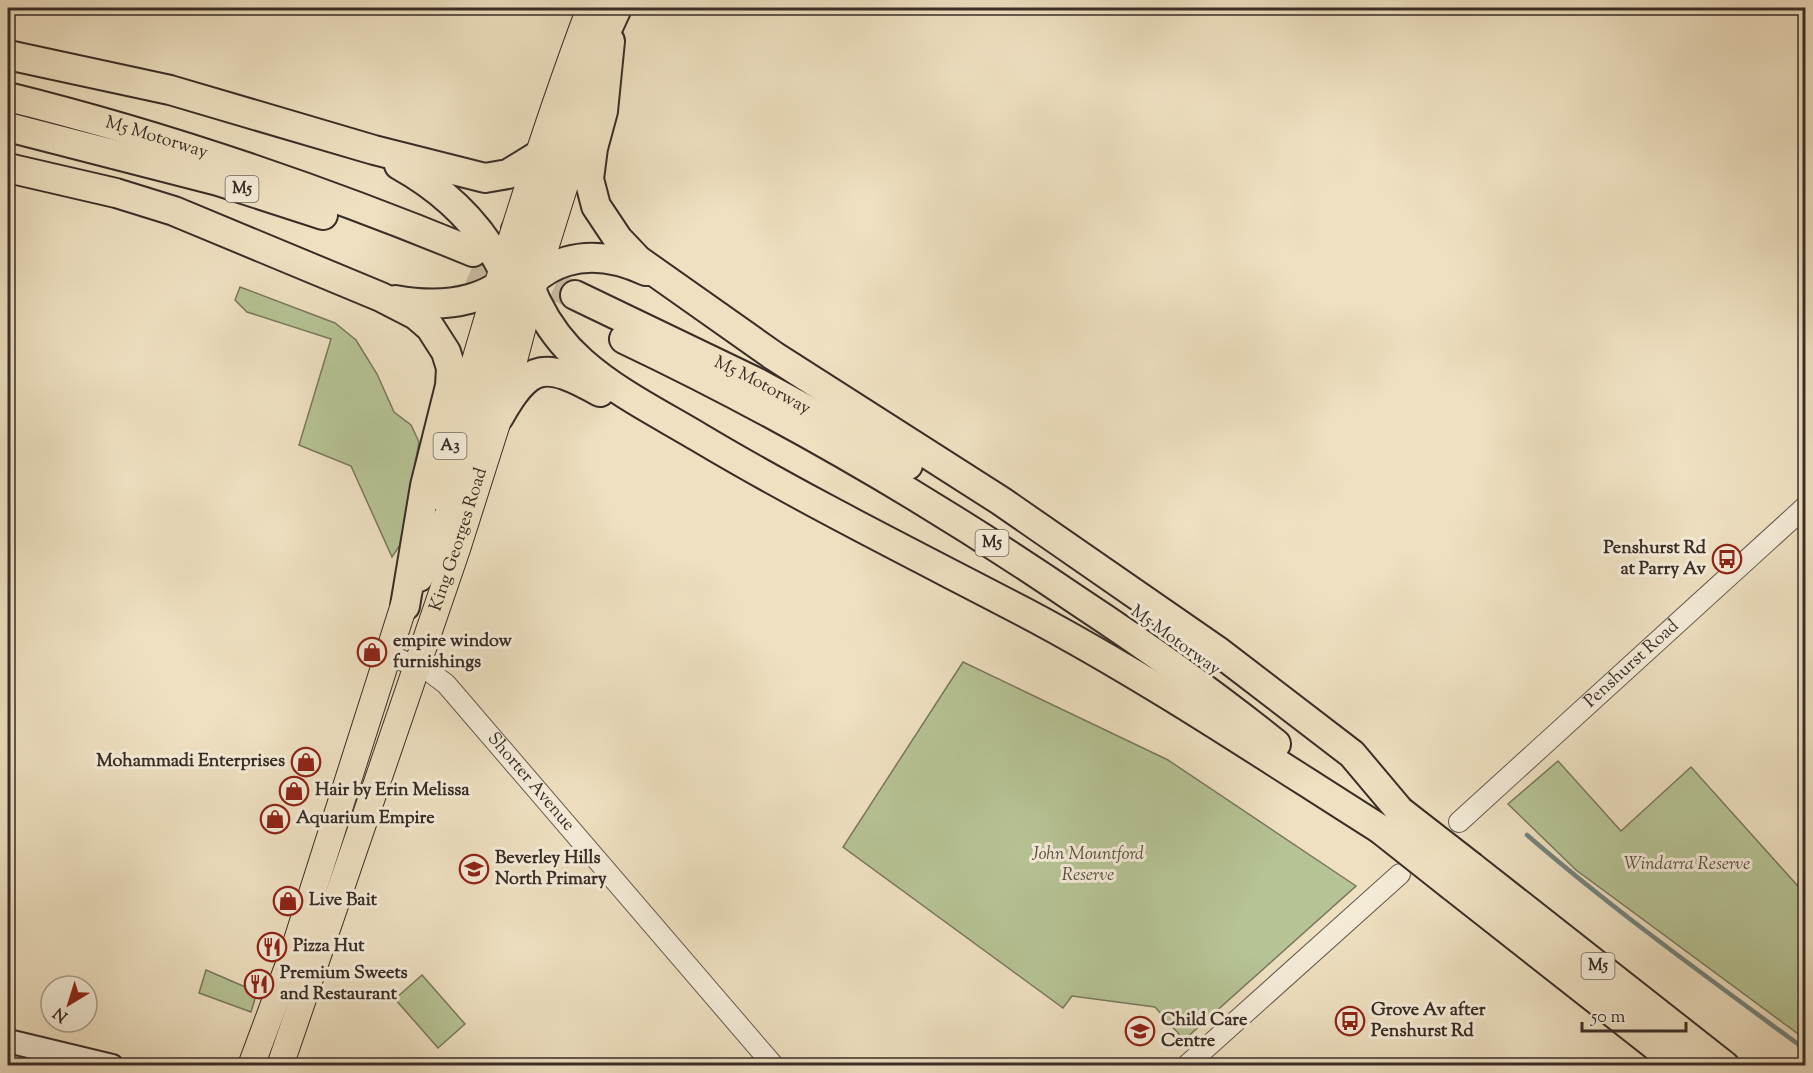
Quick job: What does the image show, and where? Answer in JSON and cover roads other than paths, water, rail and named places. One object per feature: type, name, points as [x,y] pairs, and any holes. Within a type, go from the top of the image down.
[{"type":"highway","points":[[519,337],[516,230],[539,155],[590,8]]},
{"type":"highway","points":[[518,281],[610,41],[619,8]]},
{"type":"highway","points":[[405,606],[449,515],[507,315],[573,103],[619,8]]},
{"type":"highway","points":[[610,41],[603,111],[593,148],[590,184],[596,206],[618,239],[638,260],[661,278]]},
{"type":"highway","points":[[8,55],[170,90],[374,150],[485,178],[508,174],[539,155]]},
{"type":"highway","name":"M5 Motorway","points":[[8,96],[186,147],[414,228],[472,261],[366,230],[228,185],[8,127]]},
{"type":"highway","points":[[374,150],[428,182],[459,207],[548,323],[581,361],[616,388],[759,474]]},
{"type":"highway","points":[[8,168],[116,193],[174,211],[381,297],[416,315],[430,327],[440,340],[451,368],[450,386],[424,486],[405,606]]},
{"type":"highway","points":[[381,297],[437,304],[473,300],[561,261],[586,258],[610,258],[633,265],[661,278]]},
{"type":"highway","name":"M5","points":[[661,278],[862,414],[1002,501],[1219,652],[1352,754],[1390,820]]},
{"type":"highway","name":"M5 Motorway","points":[[572,304],[790,423],[1012,556],[1390,820],[1462,877],[1682,1065]]},
{"type":"highway","name":"King Georges Road","points":[[280,1065],[499,417],[519,337]]},
{"type":"highway","points":[[499,417],[516,386],[533,375],[549,371],[570,375],[1026,614],[1390,820]]},
{"type":"highway","name":"King Georges Road","points":[[250,1065],[293,953],[405,606]]},
{"type":"highway","name":"M5 Motorway","points":[[1462,877],[1725,1065]]},
{"type":"main road","points":[[8,1041],[112,1065]]},
{"type":"street","name":"Penshurst Road","points":[[1459,822],[1806,506]]},
{"type":"street","name":"Shorter Avenue","points":[[389,655],[435,675],[446,684],[774,1065]]},
{"type":"street","points":[[1186,1065],[1400,874]]},
{"type":"waterway","points":[[1527,835],[1699,972],[1806,1050]]},
{"type":"tunnel","points":[[471,270],[520,292]]},
{"type":"tunnel","points":[[516,270],[575,295]]},
{"type":"place","name":"Penshurst Rd at Parry Av","points":[[1727,559]]},
{"type":"place","name":"empire window furnishings","points":[[372,652]]},
{"type":"place","name":"Mohammadi Enterprises","points":[[306,762]]},
{"type":"place","name":"Hair by Erin Melissa","points":[[294,791]]},
{"type":"place","name":"Aquarium Empire","points":[[275,819]]},
{"type":"place","name":"Beverley Hills North Primary","points":[[474,869]]},
{"type":"place","name":"Live Bait","points":[[288,901]]},
{"type":"place","name":"Pizza Hut","points":[[272,947]]},
{"type":"place","name":"Premium Sweets and Restaurant","points":[[259,984]]},
{"type":"place","name":"Grove Av after Penshurst Rd","points":[[1350,1021]]},
{"type":"place","name":"Child Care Centre","points":[[1140,1031]]},
{"type":"park label","name":"John Mountford Reserve","points":[[1088,865]]},
{"type":"park label","name":"Windarra Reserve","points":[[1687,865]]}]
